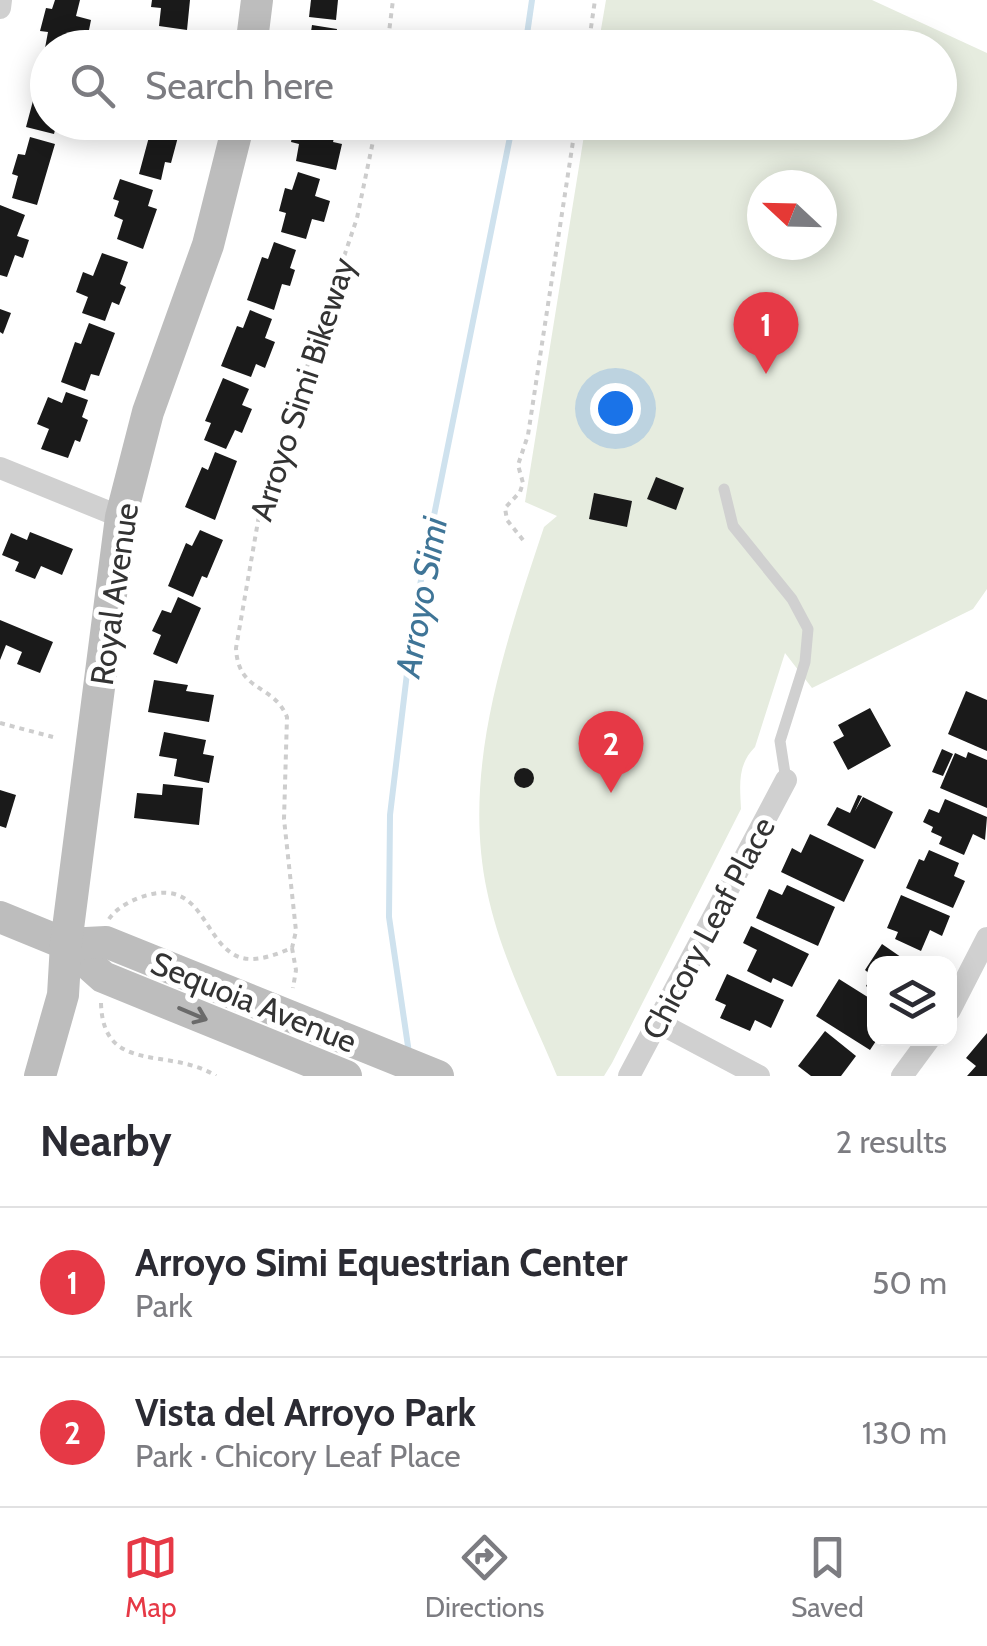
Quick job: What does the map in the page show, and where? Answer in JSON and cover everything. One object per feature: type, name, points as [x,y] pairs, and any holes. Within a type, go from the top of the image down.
[{"type":"main road","points":[[254,30],[257,0]]},
{"type":"main road","name":"Royal Avenue","points":[[40,1076],[62,995],[122,518],[148,412],[208,245],[234,140]]},
{"type":"main road","name":"Sequoia Avenue","points":[[0,917],[66,944],[103,977],[344,1075]]},
{"type":"main road","name":"Sequoia Avenue","points":[[66,944],[106,942],[438,1076]]},
{"type":"street","points":[[0,8],[1,0]]},
{"type":"street","points":[[0,468],[122,518]]},
{"type":"street","name":"Chicory Leaf Place","points":[[630,1076],[786,780]]},
{"type":"street","points":[[957,996],[987,938]]},
{"type":"street","points":[[659,1023],[759,1076]]},
{"type":"street","points":[[902,1076],[924,1046]]},
{"type":"lane","points":[[724,489],[733,526],[792,599],[808,629],[805,662],[780,741],[786,780]]},
{"type":"path","points":[[389,30],[393,0]]},
{"type":"path","points":[[591,30],[595,0]]},
{"type":"path","name":"Arroyo Simi Bikeway","points":[[291,998],[296,931],[284,819],[287,717],[281,702],[252,686],[237,669],[236,648],[261,504],[357,218],[373,140]]},
{"type":"path","points":[[523,540],[506,520],[505,508],[523,483],[518,465],[528,435],[573,140]]},
{"type":"path","points":[[0,723],[53,736]]},
{"type":"path","points":[[107,922],[113,913],[140,897],[158,892],[188,900],[204,915],[224,947],[239,957],[272,956],[292,948]]},
{"type":"path","points":[[101,1004],[107,1038],[119,1049],[189,1064],[216,1076]]},
{"type":"shaded area","points":[[606,0],[872,0],[937,30],[601,30]]},
{"type":"shaded area","points":[[957,39],[987,53],[987,589],[973,609],[812,688],[785,653],[755,747],[742,768],[741,809],[604,1076],[557,1076],[500,938],[480,845],[484,752],[502,660],[544,527],[557,516],[525,502],[583,140],[957,140]]},
{"type":"building","points":[[55,0],[80,0],[76,16],[91,20],[89,30],[40,30],[46,8],[52,9]]},
{"type":"building","points":[[152,0],[190,0],[187,30],[159,26],[161,8],[151,7]]},
{"type":"building","points":[[311,0],[338,0],[336,20],[309,17]]},
{"type":"building","points":[[312,25],[337,29],[337,30],[311,30]]},
{"type":"building","points":[[30,137],[55,144],[37,205],[12,198],[18,176],[12,174],[18,154],[25,155]]},
{"type":"building","points":[[148,140],[177,140],[171,163],[165,162],[161,180],[139,174]]},
{"type":"building","points":[[334,140],[342,144],[336,170],[296,161],[299,144],[291,142]]},
{"type":"building","points":[[298,172],[320,179],[315,196],[330,201],[324,222],[312,219],[306,239],[281,232],[286,213],[279,211],[285,188],[292,190]]},
{"type":"building","points":[[120,179],[153,190],[148,206],[157,209],[143,249],[117,239],[123,220],[114,216],[119,201],[113,199]]},
{"type":"building","points":[[0,205],[25,215],[17,236],[29,240],[23,258],[15,255],[7,277],[0,275]]},
{"type":"building","points":[[274,242],[296,250],[290,286],[282,284],[274,310],[247,300],[262,257],[268,259]]},
{"type":"building","points":[[102,253],[128,262],[120,284],[126,287],[119,305],[112,302],[105,321],[82,313],[88,297],[76,292],[83,272],[93,276]]},
{"type":"building","points":[[0,309],[11,313],[3,334],[0,332]]},
{"type":"building","points":[[250,310],[272,319],[265,338],[275,342],[265,368],[256,364],[251,377],[221,366],[237,326],[243,328]]},
{"type":"building","points":[[89,323],[115,333],[99,376],[91,374],[85,391],[61,382],[75,342],[81,344]]},
{"type":"building","points":[[223,378],[249,389],[242,405],[252,409],[242,433],[235,430],[226,449],[204,440],[211,423],[205,421]]},
{"type":"building","points":[[66,392],[88,400],[82,417],[88,420],[80,442],[75,440],[68,458],[41,449],[49,429],[37,424],[48,397],[62,403]]},
{"type":"building","points":[[215,452],[237,461],[215,520],[185,507],[202,467],[208,470]]},
{"type":"building","points":[[656,477],[684,488],[676,510],[647,499]]},
{"type":"building","points":[[594,493],[632,501],[627,527],[589,519]]},
{"type":"building","points":[[200,530],[223,540],[207,578],[202,576],[193,597],[168,586],[186,543],[192,546]]},
{"type":"building","points":[[30,532],[73,549],[62,575],[41,566],[35,579],[15,571],[19,562],[2,555],[11,533],[27,540]]},
{"type":"building","points":[[178,597],[201,608],[177,664],[153,654],[161,635],[152,631],[162,610],[171,613]]},
{"type":"building","points":[[0,620],[53,642],[40,673],[17,664],[22,652],[6,645],[0,660]]},
{"type":"building","points":[[154,680],[188,685],[186,691],[214,695],[209,722],[148,712]]},
{"type":"building","points":[[966,691],[987,700],[987,751],[948,734]]},
{"type":"building","points":[[870,708],[891,746],[848,770],[833,742],[844,736],[838,725]]},
{"type":"building","points":[[164,732],[206,740],[203,754],[214,756],[209,783],[174,776],[177,759],[159,756]]},
{"type":"building","points":[[942,749],[953,754],[943,776],[932,772]]},
{"type":"building","points":[[968,752],[987,760],[987,808],[940,788],[955,753],[966,758]]},
{"type":"building","points":[[524,768],[534,778],[524,788],[514,778]]},
{"type":"building","points":[[163,784],[203,788],[199,825],[134,818],[137,793],[162,795]]},
{"type":"building","points":[[0,790],[16,795],[6,828],[0,826]]},
{"type":"building","points":[[858,795],[862,796],[855,811],[863,797],[893,812],[875,849],[827,825],[837,807],[850,813]]},
{"type":"building","points":[[945,799],[987,817],[985,840],[973,834],[964,855],[939,844],[942,837],[923,822],[929,809],[939,813]]},
{"type":"building","points":[[810,834],[864,860],[844,902],[781,872],[792,848],[801,853]]},
{"type":"building","points":[[929,850],[959,863],[954,876],[965,881],[953,908],[906,888],[919,859],[924,861]]},
{"type":"building","points":[[787,885],[835,907],[818,946],[756,918],[769,889],[782,895]]},
{"type":"building","points":[[901,895],[950,916],[942,936],[930,930],[921,951],[895,939],[898,932],[887,928]]},
{"type":"building","points":[[751,926],[809,954],[792,987],[773,978],[771,983],[747,971],[757,950],[743,943]]},
{"type":"building","points":[[882,944],[899,956],[874,956]]},
{"type":"building","points":[[727,974],[784,1000],[771,1028],[755,1020],[750,1031],[720,1018],[726,1005],[715,1000]]},
{"type":"building","points":[[839,979],[867,997],[867,1046],[873,1046],[870,1050],[816,1016]]},
{"type":"building","points":[[825,1031],[856,1056],[841,1076],[811,1076],[798,1066]]},
{"type":"building","points":[[987,1033],[987,1076],[967,1076],[976,1066],[966,1058]]},
{"type":"waterway","name":"Arroyo Simi","points":[[528,30],[532,0]]},
{"type":"waterway","name":"Arroyo Simi","points":[[409,1053],[389,917],[390,815],[414,615],[509,140]]},
{"type":"place","name":"Arroyo Simi Equestrian Center","points":[[766,374]]},
{"type":"place","name":"Vista del Arroyo Park","points":[[611,793]]}]
